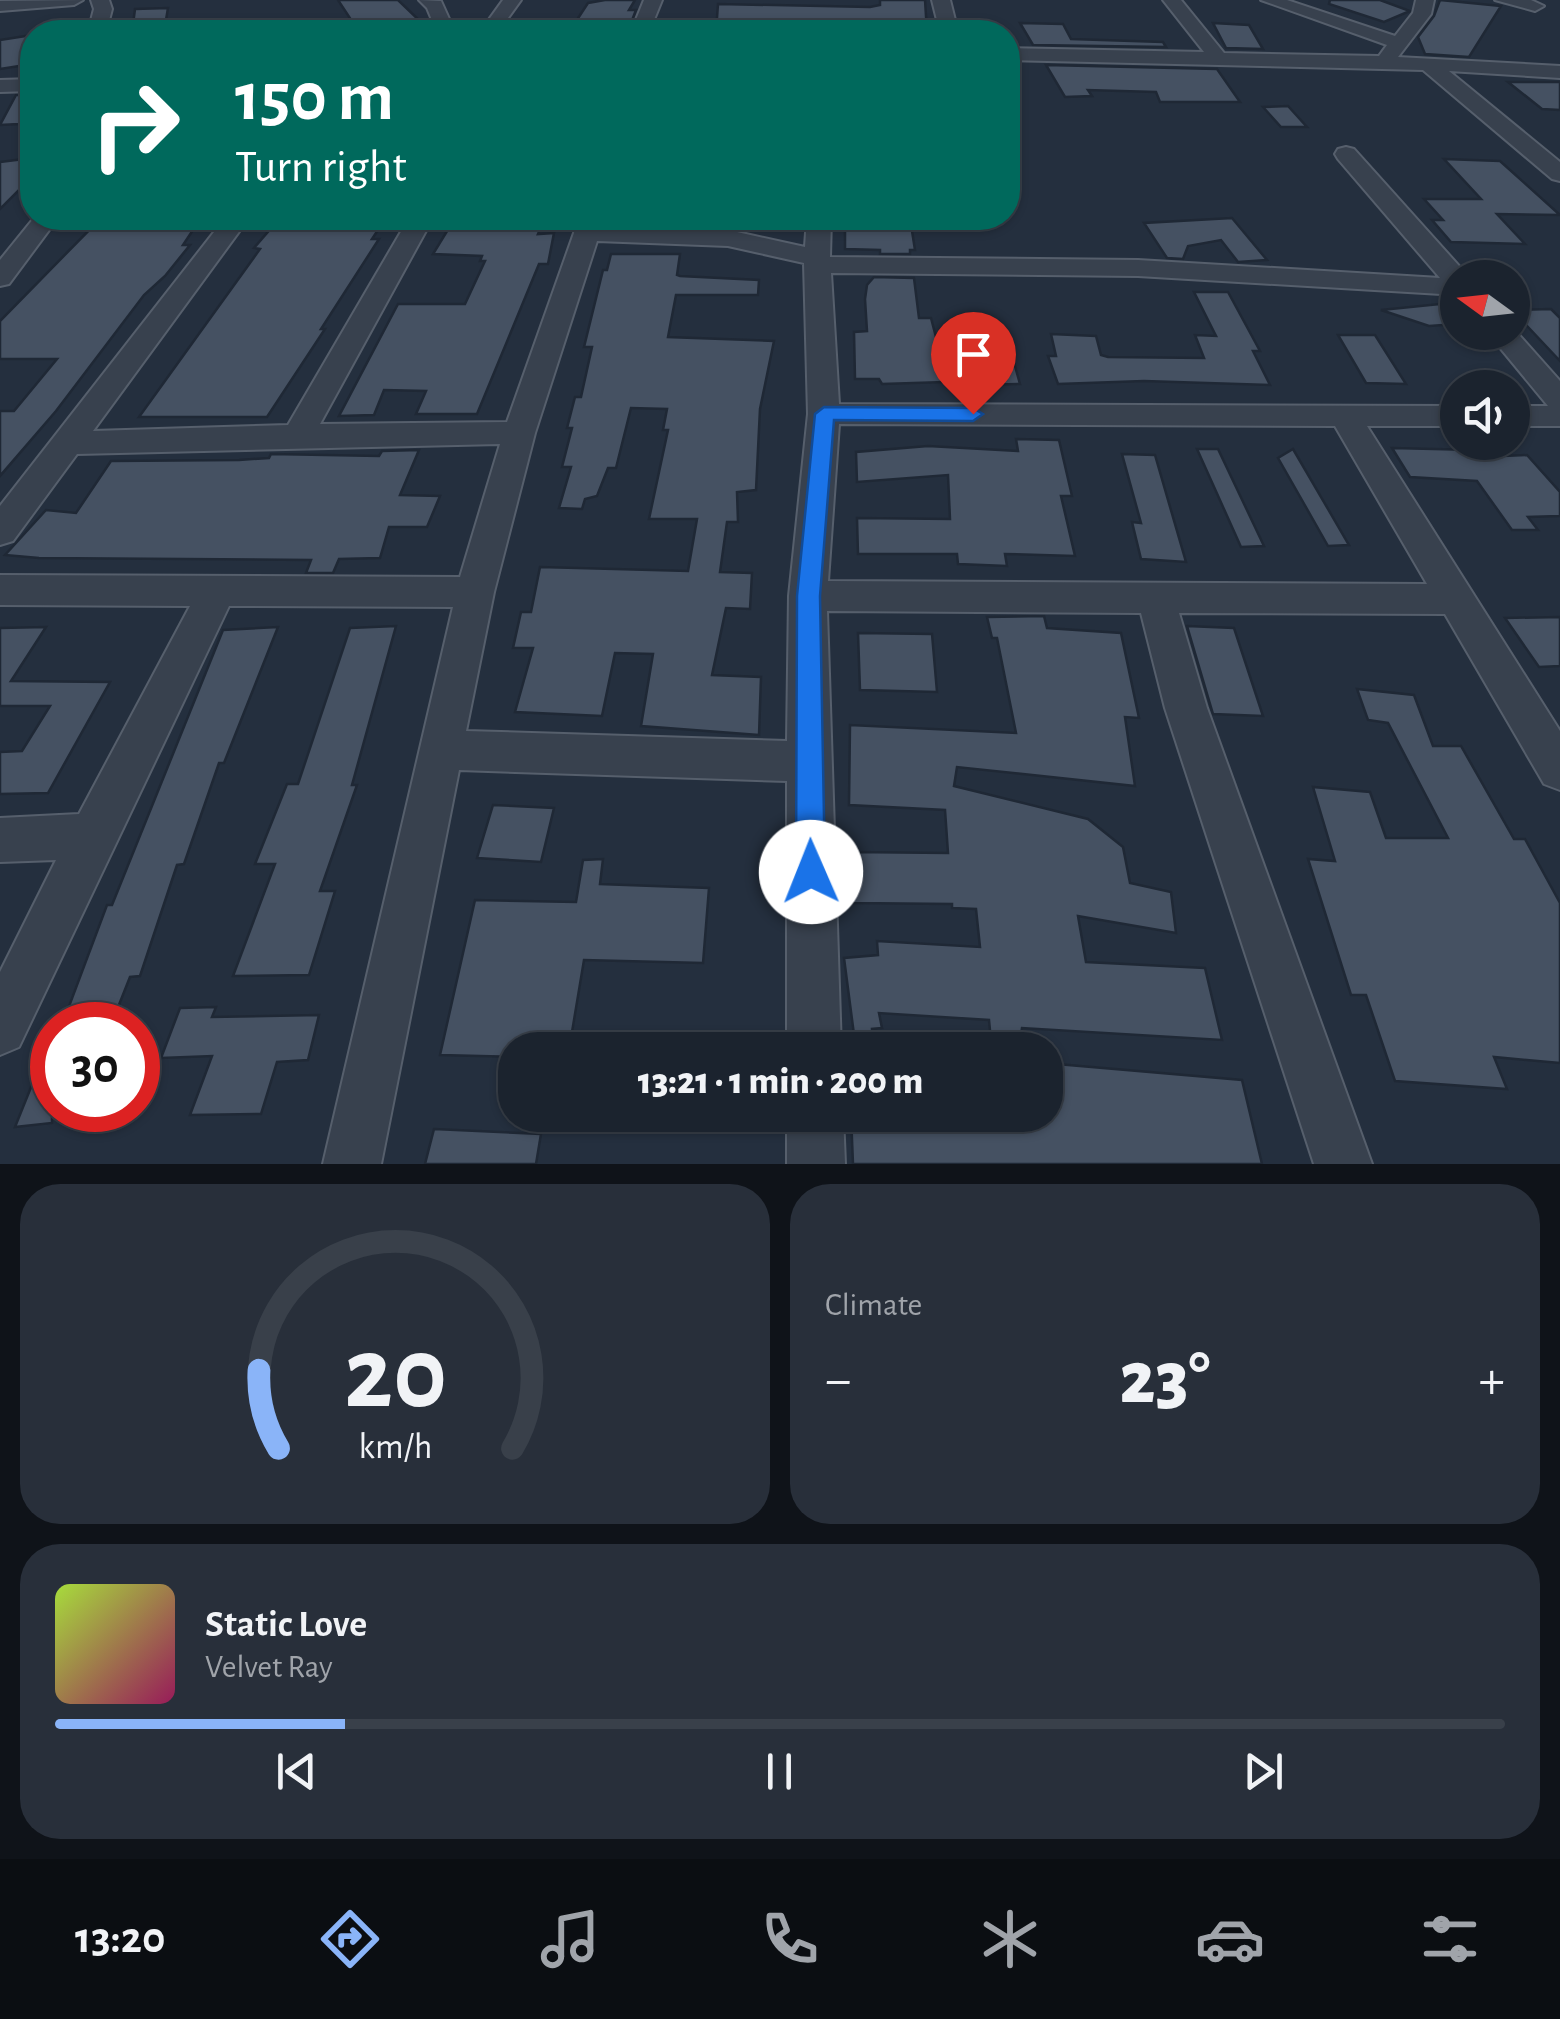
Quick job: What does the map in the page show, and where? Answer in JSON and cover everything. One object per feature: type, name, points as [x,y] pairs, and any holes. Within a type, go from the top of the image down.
[{"type":"street","points":[[0,6],[74,0]]},
{"type":"street","points":[[428,0],[436,4],[442,20]]},
{"type":"street","points":[[1172,0],[1220,60]]},
{"type":"street","points":[[1270,0],[1396,42]]},
{"type":"street","points":[[1384,62],[1396,42],[1422,14],[1425,0]]},
{"type":"street","points":[[1504,0],[1535,6]]},
{"type":"street","points":[[1020,54],[1384,62],[1560,72]]},
{"type":"street","points":[[1430,66],[1560,174]]},
{"type":"street","points":[[1346,154],[1440,263]]},
{"type":"street","points":[[0,278],[37,230]]},
{"type":"street","points":[[0,532],[227,230]]},
{"type":"street","points":[[298,435],[413,230]]},
{"type":"street","points":[[352,1164],[475,592],[519,432],[585,230]]},
{"type":"street","points":[[641,230],[728,238],[817,261],[1440,283]]},
{"type":"street","points":[[814,1032],[808,596],[824,414],[818,230]]},
{"type":"street","points":[[1517,350],[1560,400]]},
{"type":"street","points":[[824,414],[1440,416]]},
{"type":"street","points":[[1345,416],[1560,770]]},
{"type":"street","points":[[1530,416],[1560,416]]},
{"type":"street","points":[[68,442],[519,432]]},
{"type":"street","points":[[0,590],[475,592]]},
{"type":"street","points":[[0,1028],[217,591]]},
{"type":"street","points":[[1155,595],[1186,708],[1343,1164]]},
{"type":"street","points":[[808,596],[1454,598]]},
{"type":"street","points":[[444,750],[808,762]]},
{"type":"street","points":[[0,840],[92,836]]},
{"type":"street","points":[[815,1132],[816,1164]]},
{"type":"building","points":[[338,0],[398,0],[419,20],[351,20]]},
{"type":"building","points":[[635,0],[629,10],[636,10],[632,20],[577,20],[588,3]]},
{"type":"building","points":[[880,0],[925,0],[926,20],[717,20],[718,4],[880,5]]},
{"type":"building","points":[[1330,0],[1380,0],[1410,11],[1384,22],[1329,4]]},
{"type":"building","points":[[1440,0],[1501,6],[1469,57],[1425,54],[1418,37],[1434,16]]},
{"type":"building","points":[[168,8],[166,20],[134,20],[135,9]]},
{"type":"building","points":[[1020,23],[1063,24],[1071,39],[1163,42],[1166,47],[1033,45]]},
{"type":"building","points":[[1213,23],[1249,25],[1263,49],[1226,48]]},
{"type":"building","points":[[20,37],[20,66],[0,69],[0,40]]},
{"type":"building","points":[[1046,65],[1217,69],[1240,102],[1160,102],[1156,92],[1088,90],[1092,96],[1065,97]]},
{"type":"building","points":[[1508,82],[1560,82],[1560,110],[1542,109]]},
{"type":"building","points":[[16,95],[20,95],[20,123],[0,125]]},
{"type":"building","points":[[1288,106],[1307,127],[1281,127],[1263,107]]},
{"type":"building","points":[[1444,159],[1500,161],[1560,215],[1497,214],[1525,244],[1451,242],[1432,220],[1443,220],[1424,199],[1481,199]]},
{"type":"building","points":[[20,160],[20,189],[0,209],[0,162]]},
{"type":"building","points":[[1232,218],[1267,260],[1238,262],[1221,240],[1188,246],[1183,259],[1167,258],[1144,223]]},
{"type":"building","points":[[89,230],[193,230],[183,245],[190,245],[144,295],[56,411],[0,476],[0,411],[14,411],[57,359],[0,359],[0,321]]},
{"type":"building","points":[[270,230],[378,230],[372,239],[379,239],[267,417],[139,417],[260,249],[254,248]]},
{"type":"building","points":[[448,230],[554,233],[548,264],[539,264],[477,414],[416,414],[426,391],[384,390],[374,415],[339,416],[398,304],[465,304],[485,261],[480,261],[482,256],[433,254]]},
{"type":"building","points":[[845,230],[912,230],[915,250],[910,250],[910,254],[880,254],[880,250],[845,249]]},
{"type":"building","points":[[611,254],[680,254],[680,276],[759,280],[758,295],[676,295],[668,337],[774,341],[760,409],[756,490],[737,492],[738,522],[727,522],[720,572],[752,573],[750,609],[726,608],[712,675],[761,677],[759,735],[641,726],[653,654],[615,653],[602,716],[515,712],[533,648],[513,648],[521,612],[531,612],[540,567],[688,571],[697,519],[649,519],[668,430],[663,430],[667,409],[631,408],[616,468],[608,468],[597,496],[585,499],[582,509],[559,508],[571,467],[562,467],[572,428],[567,428],[575,397],[581,397],[592,347],[584,347],[603,270],[607,270]]},
{"type":"building","points":[[874,277],[914,278],[919,318],[931,318],[942,360],[1013,359],[1020,384],[882,384],[879,379],[855,379],[854,332],[867,331],[865,299],[867,285]]},
{"type":"building","points":[[1194,292],[1228,292],[1260,351],[1253,351],[1270,385],[1144,381],[1058,384],[1048,356],[1056,356],[1051,334],[1096,336],[1101,355],[1108,357],[1204,358],[1195,335],[1216,336]]},
{"type":"building","points":[[1440,304],[1440,325],[1429,326],[1381,310]]},
{"type":"building","points":[[1551,309],[1560,318],[1560,361],[1530,329],[1530,310]]},
{"type":"building","points":[[1338,335],[1375,335],[1406,384],[1366,383]]},
{"type":"building","points":[[1016,439],[1059,440],[1072,496],[1061,496],[1075,556],[1005,554],[1007,566],[958,564],[957,554],[858,554],[857,518],[950,519],[948,475],[857,482],[856,452],[928,446],[1018,451]]},
{"type":"building","points":[[1392,448],[1440,449],[1440,460],[1530,458],[1560,492],[1560,516],[1528,517],[1538,530],[1512,530],[1477,481],[1410,477]]},
{"type":"building","points":[[1197,449],[1218,449],[1264,546],[1241,547]]},
{"type":"building","points":[[1293,449],[1349,545],[1328,546],[1278,458]]},
{"type":"building","points":[[419,450],[400,495],[440,496],[427,527],[389,527],[380,558],[339,559],[333,573],[306,573],[311,560],[5,555],[46,510],[76,513],[111,461],[239,460],[269,458],[271,454],[379,456],[382,451]]},
{"type":"building","points":[[1122,454],[1155,455],[1186,562],[1141,559],[1132,522],[1141,523]]},
{"type":"building","points":[[1044,616],[1047,628],[1121,633],[1139,718],[1125,717],[1135,786],[957,767],[954,786],[1088,819],[1123,847],[1130,883],[1171,892],[1176,933],[1078,916],[1086,962],[1205,968],[1222,1040],[1022,1028],[1021,1032],[990,1032],[989,1020],[879,1013],[882,1028],[854,1032],[844,958],[878,955],[877,941],[980,947],[976,909],[952,908],[952,904],[852,903],[850,852],[948,853],[945,810],[849,805],[850,725],[1016,733],[997,638],[992,638],[987,617]]},
{"type":"building","points":[[1560,617],[1560,666],[1539,667],[1505,618]]},
{"type":"building","points":[[396,626],[352,785],[357,785],[320,891],[335,891],[309,975],[233,976],[275,864],[255,864],[287,784],[298,784],[350,628]]},
{"type":"building","points":[[1187,626],[1234,628],[1263,716],[1213,714]]},
{"type":"building","points":[[46,627],[11,681],[110,682],[48,793],[0,794],[0,752],[22,751],[50,706],[0,706],[0,628]]},
{"type":"building","points":[[278,627],[224,763],[219,763],[184,864],[177,865],[140,976],[130,977],[120,1002],[71,1002],[107,905],[112,905],[223,630]]},
{"type":"building","points":[[858,633],[932,634],[937,692],[860,690]]},
{"type":"building","points":[[1357,689],[1414,695],[1433,746],[1461,746],[1514,839],[1525,839],[1560,903],[1560,1063],[1494,1057],[1507,1089],[1395,1081],[1366,995],[1351,995],[1308,859],[1335,861],[1313,787],[1370,792],[1386,838],[1448,838],[1388,723],[1368,720]]},
{"type":"building","points":[[493,805],[554,808],[541,862],[477,858]]},
{"type":"building","points":[[603,859],[600,884],[709,888],[703,963],[584,960],[572,1032],[498,1032],[498,1057],[440,1055],[475,900],[576,902],[583,860]]},
{"type":"building","points":[[216,1007],[212,1017],[319,1015],[308,1060],[277,1062],[261,1114],[190,1115],[212,1056],[161,1058],[180,1008]]},
{"type":"building","points":[[1063,1065],[1242,1080],[1262,1164],[853,1164],[852,1132],[1063,1132]]},
{"type":"building","points":[[30,1090],[30,1125],[15,1127]]},
{"type":"building","points":[[434,1129],[541,1134],[536,1164],[425,1164]]},
{"type":"route","points":[[811,872],[808,596],[824,414],[973,414]]}]
